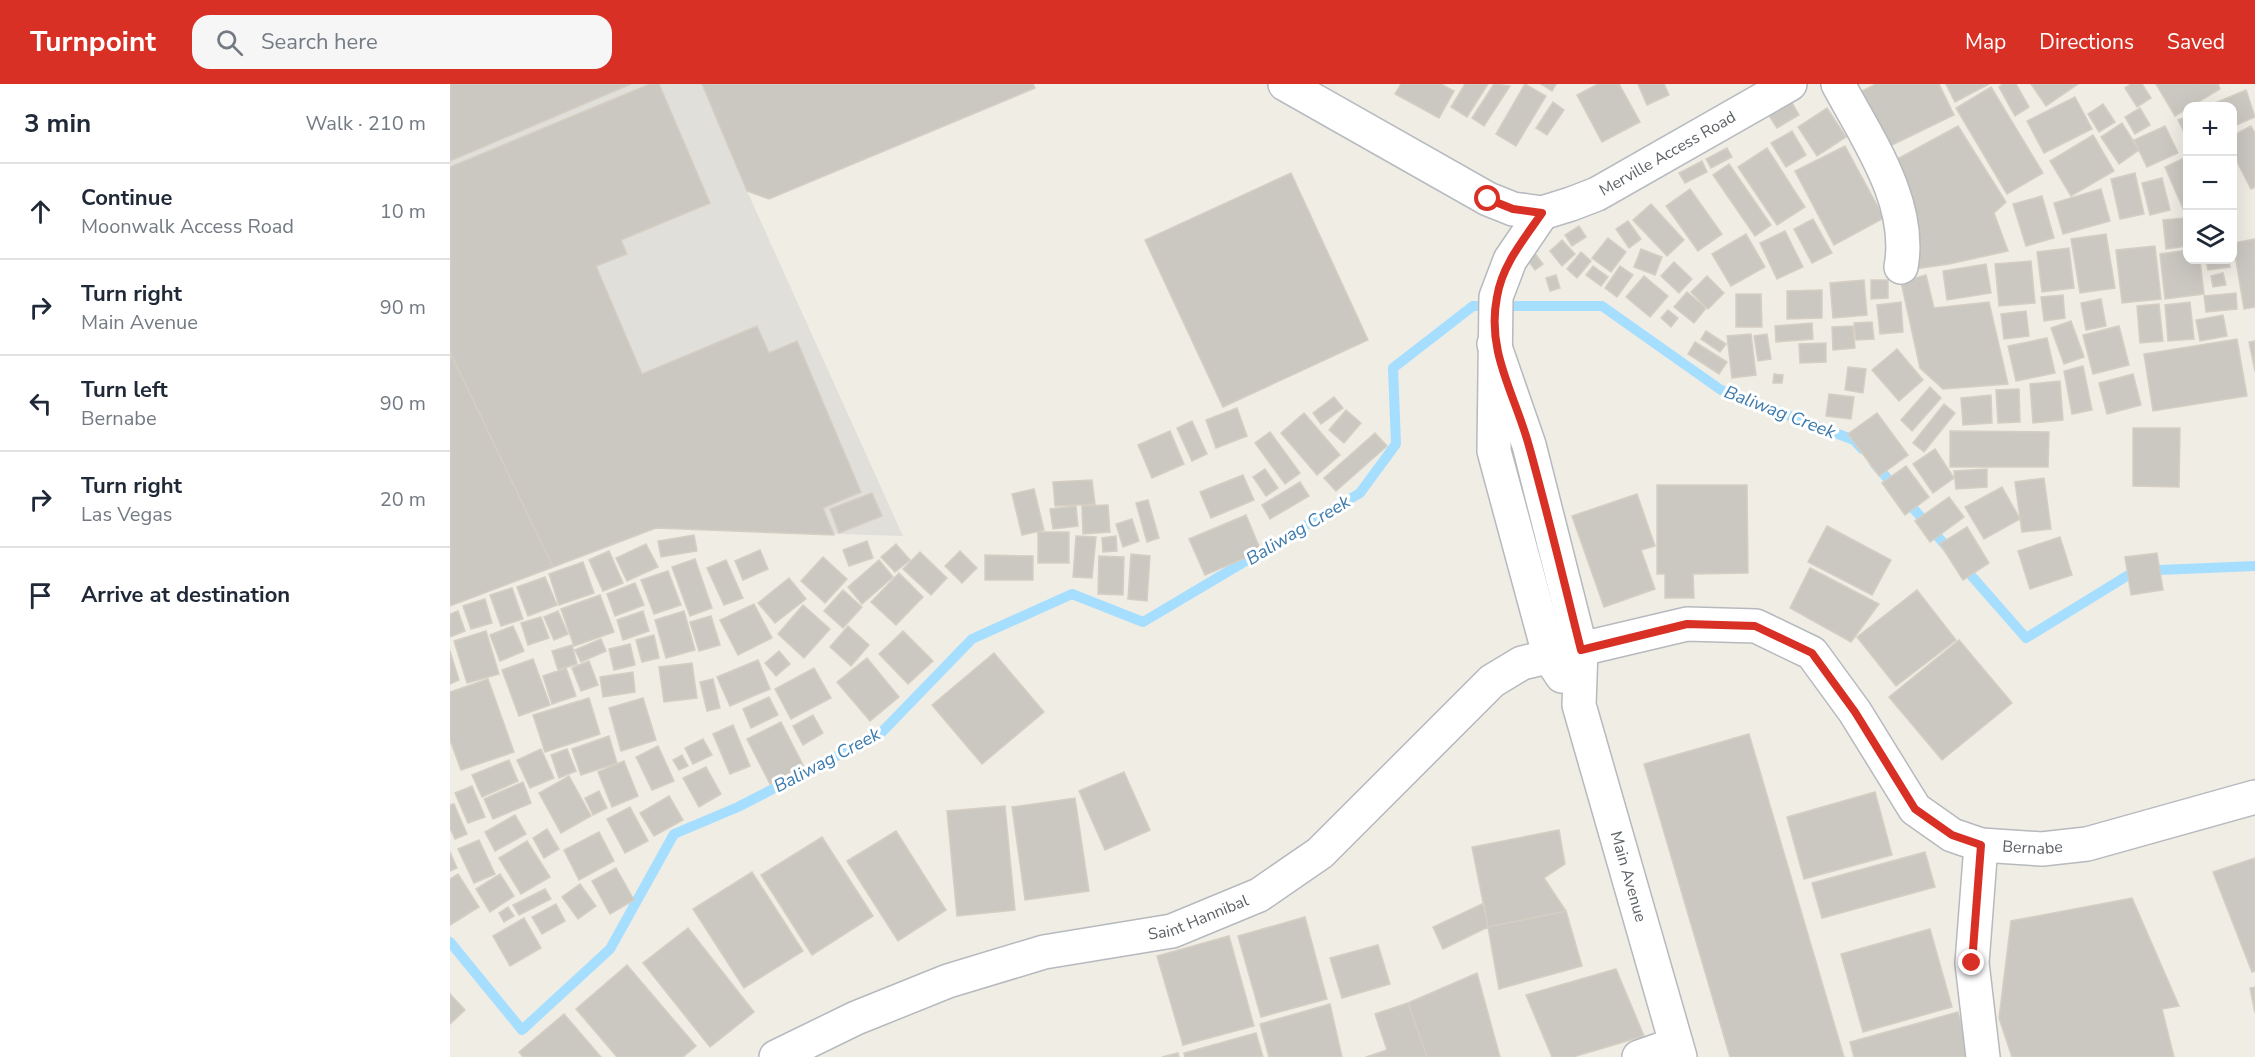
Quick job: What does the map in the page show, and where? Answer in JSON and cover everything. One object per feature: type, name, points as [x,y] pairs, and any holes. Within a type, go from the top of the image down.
[{"type":"street","points":[[1285,84],[1488,199],[1513,209],[1542,213]]},
{"type":"street","name":"Merville Access Road","points":[[1542,213],[1597,194],[1790,84]]},
{"type":"street","points":[[1838,84],[1888,178],[1904,252],[1900,267]]},
{"type":"street","name":"Main Avenue","points":[[1542,213],[1510,260],[1496,297],[1494,450],[1565,654],[1678,1051]]},
{"type":"street","name":"Bernabe","points":[[1565,654],[1687,624],[1755,626],[1812,653],[1855,712],[1915,809],[1952,835],[1981,845],[2042,849],[2086,844],[2255,797]]},
{"type":"street","name":"Saint Hannibal","points":[[776,1057],[856,1018],[948,981],[1044,952],[1172,931],[1259,895],[1320,853],[1492,681],[1522,663],[1565,654]]},
{"type":"street","points":[[1981,845],[1972,963],[1983,1057]]},
{"type":"street","points":[[1639,1057],[1678,1051]]},
{"type":"shaded area","points":[[450,84],[702,84],[747,191],[903,536],[656,528],[450,606]]},
{"type":"building","points":[[450,84],[631,84],[450,161]]},
{"type":"building","points":[[650,84],[659,84],[710,203],[621,240],[627,254],[596,266],[642,374],[757,326],[769,353],[797,341],[861,492],[823,508],[834,535],[656,528],[553,567],[450,352],[450,167]]},
{"type":"building","points":[[702,84],[1033,84],[1035,88],[769,199],[747,191]]},
{"type":"building","points":[[1401,84],[1441,84],[1454,91],[1439,118],[1395,94]]},
{"type":"building","points":[[1465,84],[1488,84],[1467,117],[1451,107]]},
{"type":"building","points":[[1494,84],[1510,86],[1484,126],[1472,118]]},
{"type":"building","points":[[1525,84],[1546,96],[1516,146],[1496,134]]},
{"type":"building","points":[[1541,84],[1556,84],[1552,91]]},
{"type":"building","points":[[1598,84],[1619,84],[1640,122],[1602,142],[1577,95]]},
{"type":"building","points":[[1638,84],[1664,84],[1669,95],[1647,105]]},
{"type":"building","points":[[1876,84],[1939,84],[1954,115],[1888,147],[1860,92]]},
{"type":"building","points":[[1946,84],[1989,84],[1955,102]]},
{"type":"building","points":[[2003,84],[2016,84],[2029,107],[2015,116],[1999,87]]},
{"type":"building","points":[[2031,84],[2078,84],[2046,106]]},
{"type":"building","points":[[2131,84],[2142,84],[2151,98],[2137,107],[2125,88]]},
{"type":"building","points":[[2156,84],[2218,84],[2220,89],[2198,102],[2183,102],[2183,111],[2175,116]]},
{"type":"building","points":[[1991,87],[2043,173],[2007,194],[1956,108]]},
{"type":"building","points":[[2246,90],[2255,117],[2237,125],[2237,102],[2218,102]]},
{"type":"building","points":[[2075,97],[2092,129],[2044,153],[2027,121]]},
{"type":"building","points":[[1791,101],[1799,115],[1777,128],[1768,114]]},
{"type":"building","points":[[1553,102],[1564,110],[1547,135],[1536,128]]},
{"type":"building","points":[[2103,104],[2115,122],[2099,132],[2088,114]]},
{"type":"building","points":[[1827,108],[1846,137],[1817,156],[1798,127]]},
{"type":"building","points":[[2140,108],[2150,125],[2135,134],[2125,117]]},
{"type":"building","points":[[2183,118],[2183,130],[2178,120]]},
{"type":"building","points":[[2122,123],[2139,150],[2119,164],[2101,137]]},
{"type":"building","points":[[1958,126],[2006,202],[1994,213],[2008,251],[1915,269],[1892,162]]},
{"type":"building","points":[[2165,126],[2178,153],[2147,167],[2134,140]]},
{"type":"building","points":[[2251,126],[2255,133],[2255,187],[2251,189],[2237,162],[2237,133]]},
{"type":"building","points":[[1792,131],[1806,155],[1786,167],[1771,143]]},
{"type":"building","points":[[2093,135],[2114,171],[2071,196],[2050,161]]},
{"type":"building","points":[[1845,146],[1884,218],[1834,245],[1795,171]]},
{"type":"building","points":[[1727,148],[1732,157],[1711,168],[1706,159]]},
{"type":"building","points":[[1767,148],[1805,207],[1777,225],[1738,167]]},
{"type":"building","points":[[2183,158],[2183,208],[2165,167]]},
{"type":"building","points":[[1702,161],[1707,172],[1685,183],[1679,173]]},
{"type":"building","points":[[1729,164],[1771,225],[1755,236],[1713,175]]},
{"type":"building","points":[[1291,173],[1368,340],[1223,407],[1145,240]]},
{"type":"building","points":[[2135,173],[2144,214],[2120,219],[2111,179]]},
{"type":"building","points":[[2162,178],[2170,210],[2150,215],[2142,183]]},
{"type":"building","points":[[1690,189],[1722,234],[1698,251],[1666,206]]},
{"type":"building","points":[[2101,189],[2110,221],[2063,234],[2054,203]]},
{"type":"building","points":[[2042,196],[2054,238],[2026,246],[2013,204]]},
{"type":"building","points":[[1651,204],[1684,240],[1667,256],[1633,220]]},
{"type":"building","points":[[2183,218],[2183,247],[2166,249],[2163,220]]},
{"type":"building","points":[[1813,219],[1832,253],[1812,263],[1794,229]]},
{"type":"building","points":[[1628,221],[1641,239],[1629,248],[1616,229]]},
{"type":"building","points":[[1579,226],[1586,237],[1572,246],[1565,235]]},
{"type":"building","points":[[1785,231],[1803,267],[1777,279],[1760,243]]},
{"type":"building","points":[[1746,234],[1765,267],[1731,286],[1712,254]]},
{"type":"building","points":[[2106,234],[2115,288],[2080,293],[2071,239]]},
{"type":"building","points":[[1608,238],[1626,252],[1611,272],[1592,258]]},
{"type":"building","points":[[2255,239],[2255,307],[2244,309],[2236,264],[2237,242]]},
{"type":"building","points":[[1562,240],[1575,254],[1562,266],[1550,251]]},
{"type":"building","points":[[2155,246],[2161,299],[2122,303],[2116,250]]},
{"type":"building","points":[[2069,248],[2074,288],[2042,292],[2037,252]]},
{"type":"building","points":[[1641,249],[1662,257],[1655,275],[1634,267]]},
{"type":"building","points":[[2183,251],[2183,264],[2200,264],[2204,294],[2165,299],[2160,254]]},
{"type":"building","points":[[1534,252],[1543,264],[1535,270],[1526,258]]},
{"type":"building","points":[[1581,252],[1591,261],[1577,278],[1567,269]]},
{"type":"building","points":[[2031,261],[2035,303],[1999,306],[1995,264]]},
{"type":"building","points":[[1674,262],[1692,279],[1679,293],[1661,276]]},
{"type":"building","points":[[1986,264],[1991,293],[1947,300],[1943,271]]},
{"type":"building","points":[[2207,264],[2230,264],[2230,267],[2208,270]]},
{"type":"building","points":[[1593,266],[1608,277],[1601,286],[1586,275]]},
{"type":"building","points":[[1620,266],[1633,275],[1617,297],[1605,288]]},
{"type":"building","points":[[2223,273],[2226,285],[2213,287],[2211,276]]},
{"type":"building","points":[[1556,275],[1560,288],[1550,291],[1546,278]]},
{"type":"building","points":[[1926,275],[1934,308],[1989,302],[2008,384],[1943,389],[1920,368],[1901,282]]},
{"type":"building","points":[[1644,276],[1668,296],[1650,317],[1626,297]]},
{"type":"building","points":[[1707,276],[1724,293],[1708,309],[1691,292]]},
{"type":"building","points":[[1864,280],[1867,315],[1833,318],[1830,283]]},
{"type":"building","points":[[1871,280],[1888,280],[1888,298],[1871,299]]},
{"type":"building","points":[[1822,290],[1822,318],[1787,319],[1787,291]]},
{"type":"building","points":[[1687,292],[1706,308],[1694,323],[1674,307]]},
{"type":"building","points":[[2236,293],[2237,309],[2206,312],[2204,296]]},
{"type":"building","points":[[1736,294],[1761,294],[1762,327],[1736,327]]},
{"type":"building","points":[[2063,295],[2065,318],[2044,321],[2041,297]]},
{"type":"building","points":[[2101,299],[2106,326],[2086,330],[2081,303]]},
{"type":"building","points":[[1901,302],[1903,332],[1880,334],[1877,305]]},
{"type":"building","points":[[2190,302],[2194,339],[2168,341],[2165,305]]},
{"type":"building","points":[[2159,304],[2163,341],[2140,343],[2137,306]]},
{"type":"building","points":[[1668,310],[1678,318],[1671,327],[1661,318]]},
{"type":"building","points":[[2026,311],[2029,336],[2004,339],[2001,314]]},
{"type":"building","points":[[2223,315],[2227,336],[2200,341],[2196,320]]},
{"type":"building","points":[[2071,321],[2084,357],[2064,364],[2051,328]]},
{"type":"building","points":[[1872,322],[1874,339],[1856,340],[1854,323]]},
{"type":"building","points":[[1812,323],[1813,339],[1776,342],[1775,326]]},
{"type":"building","points":[[1853,326],[1855,348],[1833,350],[1832,327]]},
{"type":"building","points":[[2119,326],[2129,365],[2093,374],[2083,335]]},
{"type":"building","points":[[1706,331],[1726,344],[1720,352],[1701,339]]},
{"type":"building","points":[[1751,334],[1756,375],[1732,378],[1727,336]]},
{"type":"building","points":[[1767,334],[1771,359],[1758,361],[1754,336]]},
{"type":"building","points":[[2047,338],[2055,373],[2016,381],[2008,346]]},
{"type":"building","points":[[2237,339],[2247,396],[2153,411],[2144,354]]},
{"type":"building","points":[[2255,341],[2255,371],[2249,342]]},
{"type":"building","points":[[1695,342],[1727,362],[1719,374],[1688,354]]},
{"type":"building","points":[[1826,343],[1826,362],[1800,363],[1799,344]]},
{"type":"building","points":[[1897,349],[1923,380],[1899,401],[1872,370]]},
{"type":"building","points":[[450,352],[553,567],[450,606]]},
{"type":"building","points":[[2083,366],[2092,410],[2072,414],[2064,371]]},
{"type":"building","points":[[1848,367],[1866,369],[1863,393],[1845,390]]},
{"type":"building","points":[[1774,374],[1783,375],[1782,383],[1773,383]]},
{"type":"building","points":[[2133,374],[2141,405],[2107,414],[2099,383]]},
{"type":"building","points":[[2060,381],[2063,420],[2033,423],[2030,384]]},
{"type":"building","points":[[1930,387],[1941,398],[1912,431],[1901,420]]},
{"type":"building","points":[[2019,389],[2020,422],[1998,423],[1996,390]]},
{"type":"building","points":[[1829,394],[1854,397],[1851,419],[1826,416]]},
{"type":"building","points":[[1991,395],[1992,423],[1963,425],[1961,398]]},
{"type":"building","points":[[1334,397],[1343,408],[1321,424],[1313,413]]},
{"type":"building","points":[[1944,404],[1955,413],[1924,452],[1913,443]]},
{"type":"building","points":[[1237,408],[1247,436],[1216,448],[1206,420]]},
{"type":"building","points":[[1346,410],[1361,423],[1344,443],[1329,430]]},
{"type":"building","points":[[1304,413],[1340,455],[1317,475],[1281,433]]},
{"type":"building","points":[[1877,413],[1908,455],[1879,476],[1848,434]]},
{"type":"building","points":[[1192,421],[1207,454],[1192,461],[1177,428]]},
{"type":"building","points":[[2133,428],[2180,428],[2179,487],[2133,486]]},
{"type":"building","points":[[1170,431],[1184,464],[1152,478],[1138,445]]},
{"type":"building","points":[[1950,431],[2049,432],[2048,467],[1950,467]]},
{"type":"building","points":[[1270,432],[1300,473],[1285,484],[1255,443]]},
{"type":"building","points":[[1375,433],[1387,446],[1336,491],[1324,478]]},
{"type":"building","points":[[1935,449],[1954,478],[1933,493],[1913,464]]},
{"type":"building","points":[[1906,466],[1929,497],[1905,515],[1882,483]]},
{"type":"building","points":[[1265,469],[1278,488],[1266,496],[1253,477]]},
{"type":"building","points":[[1987,469],[1987,487],[1956,489],[1954,471]]},
{"type":"building","points":[[1243,475],[1254,500],[1211,518],[1200,492]]},
{"type":"building","points":[[2044,478],[2051,529],[2022,532],[2015,482]]},
{"type":"building","points":[[1092,480],[1095,504],[1055,506],[1053,482]]},
{"type":"building","points":[[1300,482],[1309,496],[1270,519],[1262,505]]},
{"type":"building","points":[[1657,485],[1747,485],[1748,573],[1693,574],[1694,598],[1665,598],[1665,574],[1657,574]]},
{"type":"building","points":[[2002,487],[2020,519],[1984,539],[1965,507]]},
{"type":"building","points":[[1034,489],[1044,530],[1022,535],[1012,494]]},
{"type":"building","points":[[872,493],[882,516],[839,533],[830,509]]},
{"type":"building","points":[[1637,494],[1655,546],[1641,550],[1655,589],[1604,607],[1572,516]]},
{"type":"building","points":[[1949,497],[1964,517],[1930,542],[1915,521]]},
{"type":"building","points":[[1148,500],[1159,538],[1147,542],[1136,503]]},
{"type":"building","points":[[1108,505],[1110,532],[1083,534],[1082,506]]},
{"type":"building","points":[[1076,506],[1078,526],[1053,529],[1050,509]]},
{"type":"building","points":[[1246,515],[1261,551],[1205,575],[1189,539]]},
{"type":"building","points":[[1132,519],[1139,541],[1123,547],[1116,524]]},
{"type":"building","points":[[1827,526],[1891,560],[1872,595],[1808,562]]},
{"type":"building","points":[[1967,527],[1989,563],[1963,580],[1940,544]]},
{"type":"building","points":[[1038,532],[1069,532],[1069,563],[1038,563]]},
{"type":"building","points":[[694,535],[697,551],[661,557],[658,541]]},
{"type":"building","points":[[1076,536],[1096,537],[1092,578],[1073,577]]},
{"type":"building","points":[[1116,536],[1117,551],[1103,552],[1102,538]]},
{"type":"building","points":[[2060,537],[2072,575],[2030,589],[2018,551]]},
{"type":"building","points":[[867,541],[873,558],[849,566],[843,550]]},
{"type":"building","points":[[646,544],[658,567],[627,581],[616,558]]},
{"type":"building","points":[[896,544],[910,560],[895,572],[881,557]]},
{"type":"building","points":[[760,550],[768,569],[743,580],[735,561]]},
{"type":"building","points":[[609,551],[623,583],[603,591],[589,560]]},
{"type":"building","points":[[960,551],[977,568],[962,583],[945,566]]},
{"type":"building","points":[[920,552],[947,578],[931,595],[903,569]]},
{"type":"building","points":[[2157,553],[2163,590],[2131,595],[2125,557]]},
{"type":"building","points":[[1131,554],[1150,556],[1147,601],[1128,599]]},
{"type":"building","points":[[985,555],[1033,556],[1033,580],[985,580]]},
{"type":"building","points":[[1099,556],[1124,557],[1123,595],[1098,594]]},
{"type":"building","points":[[823,557],[847,579],[825,603],[801,581]]},
{"type":"building","points":[[695,559],[712,608],[690,616],[672,567]]},
{"type":"building","points":[[726,560],[743,598],[724,605],[707,568]]},
{"type":"building","points":[[879,560],[893,577],[862,604],[848,587]]},
{"type":"building","points":[[583,562],[594,593],[559,605],[549,574]]},
{"type":"building","points":[[1810,568],[1879,604],[1851,642],[1790,608]]},
{"type":"building","points":[[668,571],[681,605],[654,614],[641,580]]},
{"type":"building","points":[[899,573],[923,597],[896,625],[871,602]]},
{"type":"building","points":[[545,577],[557,605],[528,616],[517,587]]},
{"type":"building","points":[[789,578],[806,599],[775,623],[758,603]]},
{"type":"building","points":[[635,583],[644,605],[615,616],[607,594]]},
{"type":"building","points":[[512,588],[523,619],[501,626],[490,595]]},
{"type":"building","points":[[843,590],[862,607],[843,628],[824,611]]},
{"type":"building","points":[[1917,590],[1956,640],[1896,686],[1857,637]]},
{"type":"building","points":[[600,595],[614,632],[574,646],[561,609]]},
{"type":"building","points":[[485,599],[492,623],[471,629],[463,606]]},
{"type":"building","points":[[754,604],[772,638],[738,655],[720,620]]},
{"type":"building","points":[[803,605],[830,629],[804,658],[778,634]]},
{"type":"building","points":[[458,611],[465,631],[450,637],[450,614]]},
{"type":"building","points":[[558,611],[568,634],[554,640],[544,617]]},
{"type":"building","points":[[643,611],[649,631],[623,640],[617,620]]},
{"type":"building","points":[[684,611],[695,650],[666,658],[655,620]]},
{"type":"building","points":[[711,616],[720,645],[699,651],[690,622]]},
{"type":"building","points":[[541,617],[549,638],[528,645],[521,623]]},
{"type":"building","points":[[513,626],[524,651],[500,661],[490,635]]},
{"type":"building","points":[[848,626],[869,645],[851,666],[830,647]]},
{"type":"building","points":[[486,631],[499,674],[467,683],[454,641]]},
{"type":"building","points":[[903,631],[933,661],[908,684],[879,654]]},
{"type":"building","points":[[654,635],[659,658],[642,662],[636,640]]},
{"type":"building","points":[[601,639],[606,651],[581,662],[575,650]]},
{"type":"building","points":[[1959,640],[2012,703],[1942,760],[1889,697]]},
{"type":"building","points":[[630,644],[635,665],[614,670],[609,649]]},
{"type":"building","points":[[572,645],[577,664],[558,670],[552,651]]},
{"type":"building","points":[[450,651],[459,680],[450,684]]},
{"type":"building","points":[[779,651],[790,664],[776,676],[765,663]]},
{"type":"building","points":[[994,653],[1044,712],[982,764],[932,705]]},
{"type":"building","points":[[867,658],[899,697],[870,721],[837,682]]},
{"type":"building","points":[[533,659],[550,705],[519,716],[502,670]]},
{"type":"building","points":[[758,660],[770,689],[730,706],[717,677]]},
{"type":"building","points":[[589,661],[598,685],[581,691],[572,668]]},
{"type":"building","points":[[692,663],[697,698],[664,702],[659,667]]},
{"type":"building","points":[[566,668],[576,696],[552,704],[543,676]]},
{"type":"building","points":[[814,668],[831,698],[791,719],[775,689]]},
{"type":"building","points":[[633,672],[635,692],[603,697],[600,677]]},
{"type":"building","points":[[488,679],[514,752],[461,770],[450,740],[450,692]]},
{"type":"building","points":[[713,679],[720,708],[707,711],[700,682]]},
{"type":"building","points":[[769,697],[778,715],[751,728],[743,709]]},
{"type":"building","points":[[589,698],[600,734],[545,752],[533,715]]},
{"type":"building","points":[[643,698],[656,740],[621,751],[609,708]]},
{"type":"building","points":[[813,715],[823,733],[803,745],[793,726]]},
{"type":"building","points":[[781,722],[804,767],[770,784],[747,739]]},
{"type":"building","points":[[733,725],[750,766],[730,774],[713,734]]},
{"type":"building","points":[[1749,734],[1844,1057],[1730,1057],[1644,764]]},
{"type":"building","points":[[609,736],[617,763],[581,775],[572,749]]},
{"type":"building","points":[[703,739],[712,755],[693,764],[685,748]]},
{"type":"building","points":[[658,746],[674,781],[652,790],[636,757]]},
{"type":"building","points":[[541,749],[554,778],[530,788],[517,760]]},
{"type":"building","points":[[567,749],[576,771],[559,778],[551,755]]},
{"type":"building","points":[[682,755],[688,766],[679,770],[673,760]]},
{"type":"building","points":[[509,760],[518,781],[482,797],[472,775]]},
{"type":"building","points":[[624,761],[638,796],[612,807],[598,772]]},
{"type":"building","points":[[706,767],[721,794],[699,807],[683,778]]},
{"type":"building","points":[[1124,772],[1150,830],[1105,850],[1079,791]]},
{"type":"building","points":[[569,776],[591,816],[561,833],[539,793]]},
{"type":"building","points":[[523,782],[531,803],[493,819],[484,799]]},
{"type":"building","points":[[472,786],[485,817],[468,823],[455,793]]},
{"type":"building","points":[[599,791],[607,808],[593,815],[585,798]]},
{"type":"building","points":[[1875,792],[1892,855],[1804,879],[1787,817]]},
{"type":"building","points":[[669,796],[683,820],[654,836],[640,813]]},
{"type":"building","points":[[1075,798],[1089,891],[1025,900],[1012,807]]},
{"type":"building","points":[[454,804],[467,834],[455,839],[450,828],[450,805]]},
{"type":"building","points":[[1005,806],[1015,910],[957,916],[947,811]]},
{"type":"building","points":[[630,807],[648,841],[625,853],[607,819]]},
{"type":"building","points":[[515,815],[526,834],[495,851],[485,832]]},
{"type":"building","points":[[547,829],[559,849],[544,858],[533,838]]},
{"type":"building","points":[[1559,830],[1565,864],[1544,878],[1566,911],[1488,927],[1472,847]]},
{"type":"building","points":[[896,831],[946,910],[898,941],[847,861]]},
{"type":"building","points":[[599,832],[614,861],[579,880],[564,850]]},
{"type":"building","points":[[822,837],[873,916],[812,955],[761,875]]},
{"type":"building","points":[[479,840],[495,874],[474,883],[458,849]]},
{"type":"building","points":[[527,841],[550,877],[521,894],[499,858]]},
{"type":"building","points":[[450,852],[457,868],[450,871]]},
{"type":"building","points":[[1925,852],[1935,887],[1822,918],[1812,883]]},
{"type":"building","points":[[2255,858],[2255,971],[2252,972],[2213,872]]},
{"type":"building","points":[[616,868],[634,900],[610,914],[592,881]]},
{"type":"building","points":[[752,872],[803,951],[744,988],[693,909]]},
{"type":"building","points":[[458,874],[479,907],[450,925],[450,879]]},
{"type":"building","points":[[500,874],[514,896],[490,912],[476,889]]},
{"type":"building","points":[[580,884],[596,906],[578,919],[562,897]]},
{"type":"building","points":[[545,889],[551,899],[519,915],[513,905]]},
{"type":"building","points":[[2132,898],[2179,1006],[2162,1009],[2174,1057],[2012,1057],[1999,1018],[2011,921]]},
{"type":"building","points":[[1484,903],[1488,927],[1443,949],[1433,927]]},
{"type":"building","points":[[556,904],[565,921],[542,934],[532,917]]},
{"type":"building","points":[[508,907],[514,916],[504,922],[499,913]]},
{"type":"building","points":[[1566,911],[1582,966],[1499,989],[1488,927]]},
{"type":"building","points":[[1305,917],[1327,999],[1261,1017],[1238,936]]},
{"type":"building","points":[[524,918],[541,948],[510,966],[493,936]]},
{"type":"building","points":[[688,928],[754,1012],[710,1047],[643,963]]},
{"type":"building","points":[[1930,929],[1952,1007],[1863,1032],[1841,954]]},
{"type":"building","points":[[1229,936],[1254,1026],[1183,1045],[1157,956]]},
{"type":"building","points":[[1378,945],[1390,984],[1342,998],[1330,958]]},
{"type":"building","points":[[627,965],[696,1046],[683,1057],[617,1057],[576,1009]]},
{"type":"building","points":[[1616,969],[1644,1036],[1573,1057],[1552,1057],[1526,995]]},
{"type":"building","points":[[1477,973],[1500,1057],[1427,1057],[1408,1003]]},
{"type":"building","points":[[2255,987],[2255,1013],[2250,988]]},
{"type":"building","points":[[450,994],[465,1010],[450,1024]]},
{"type":"building","points":[[1408,1003],[1427,1057],[1366,1057],[1387,1050],[1375,1014]]},
{"type":"building","points":[[1330,1004],[1342,1057],[1269,1057],[1260,1024]]},
{"type":"building","points":[[1958,1012],[1970,1057],[1854,1057],[1850,1042]]},
{"type":"building","points":[[564,1014],[601,1057],[523,1057],[519,1052]]},
{"type":"building","points":[[1256,1033],[1263,1057],[1185,1057],[1184,1053]]},
{"type":"building","points":[[1178,1053],[1179,1057],[1162,1057]]},
{"type":"waterway","name":"Baliwag Creek","points":[[450,942],[522,1030],[610,949],[674,834],[738,807],[881,733],[972,639],[1072,594],[1143,622],[1360,493],[1396,444],[1393,368],[1473,306],[1602,306],[1721,390],[1854,440],[1862,449]]},
{"type":"waterway","name":"Baliwag Creek","points":[[1874,463],[1952,553]]},
{"type":"waterway","name":"Baliwag Creek","points":[[1962,565],[2026,638],[2135,571],[2255,566]]},
{"type":"route","points":[[1488,199],[1513,209],[1542,213],[1510,260],[1501,281],[1496,297],[1494,344],[1529,444],[1581,650],[1687,624],[1755,626],[1812,653],[1855,712],[1915,809],[1952,835],[1981,845],[1972,963]]}]
